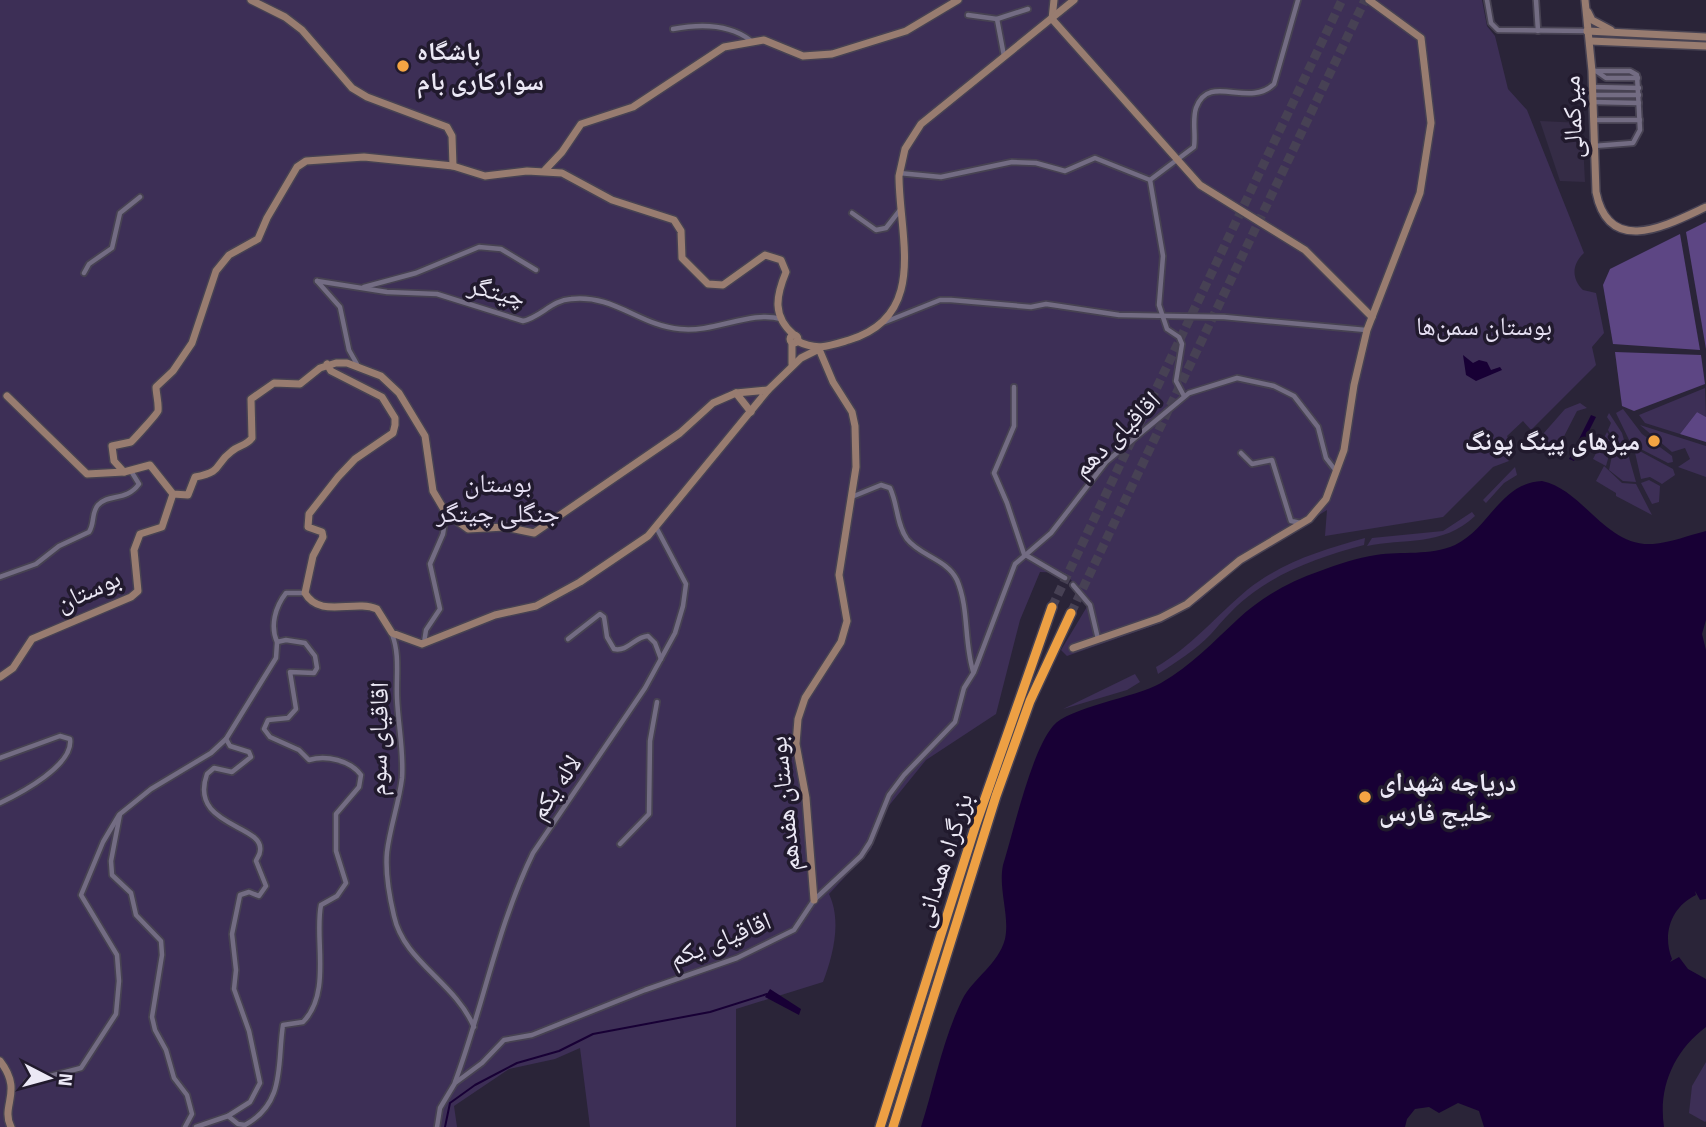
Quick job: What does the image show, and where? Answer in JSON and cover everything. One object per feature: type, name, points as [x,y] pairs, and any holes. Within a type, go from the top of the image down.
[{"type":"highway","name":"بزرگراه همدانی","points":[[880,1127],[976,824],[1052,607]]},
{"type":"highway","name":"بزرگراه همدانی","points":[[892,1127],[1005,772],[1030,701],[1071,613]]},
{"type":"street","points":[[251,0],[285,17],[302,30],[352,88],[367,97],[447,127],[452,136],[453,166]]},
{"type":"street","points":[[545,170],[562,152],[581,124],[633,107],[685,75],[713,52],[750,40],[774,42],[803,56],[832,54],[906,31],[958,0]]},
{"type":"street","points":[[1054,0],[1052,19],[1110,87],[1162,139],[1178,162],[1211,193],[1305,250],[1372,317]]},
{"type":"street","points":[[1062,0],[1072,2]]},
{"type":"street","points":[[1150,180],[1178,162],[1194,147],[1195,111],[1199,102],[1216,91],[1252,96],[1264,93],[1274,84],[1298,0]]},
{"type":"street","points":[[1073,648],[1175,611],[1240,559],[1302,524],[1319,509],[1344,450],[1353,385],[1367,330],[1420,193],[1431,123],[1421,38],[1369,0]]},
{"type":"street","points":[[1487,0],[1495,28],[1615,31],[1706,37]]},
{"type":"street","points":[[1536,0],[1538,31]]},
{"type":"street","points":[[1585,0],[1592,20],[1615,31]]},
{"type":"street","name":"میرکمالی","points":[[1585,0],[1594,71],[1593,120],[1598,201],[1608,218],[1617,226],[1646,233],[1706,207]]},
{"type":"street","points":[[880,324],[896,300],[905,267],[899,173],[905,149],[921,124],[1072,2]]},
{"type":"street","points":[[968,15],[997,19],[1028,9]]},
{"type":"street","points":[[997,19],[1004,56]]},
{"type":"street","points":[[673,29],[723,28],[740,32],[750,40]]},
{"type":"street","points":[[1608,41],[1607,34],[1615,31]]},
{"type":"street","points":[[1590,40],[1706,46]]},
{"type":"street","points":[[1594,71],[1630,71],[1638,78],[1640,120],[1639,137],[1633,143],[1594,146]]},
{"type":"street","points":[[1593,94],[1639,88]]},
{"type":"street","points":[[1593,94],[1639,95]]},
{"type":"street","points":[[1593,94],[1639,103]]},
{"type":"street","points":[[1593,120],[1640,120]]},
{"type":"street","points":[[0,577],[36,564],[59,545],[89,532],[98,505],[106,499],[118,499],[134,491],[139,484],[114,461],[112,446],[131,442],[139,429],[155,417],[158,406],[156,387],[173,371],[192,343],[216,271],[229,255],[258,239],[297,167],[306,161],[364,157],[453,166],[485,176],[545,170],[574,177],[612,200],[674,220],[681,231],[682,258],[708,284],[723,285],[765,255],[781,260],[786,272],[777,290],[780,319],[794,339],[819,349]]},
{"type":"street","points":[[899,173],[941,177],[1012,162],[1036,163],[1065,171],[1095,158],[1150,180]]},
{"type":"street","points":[[1150,180],[1163,256],[1161,316],[1167,329],[1179,337],[1182,344],[1176,381],[1184,396]]},
{"type":"street","points":[[85,273],[89,264],[112,248],[120,213],[140,197]]},
{"type":"street","points":[[852,213],[876,230],[886,228],[901,209]]},
{"type":"street","points":[[361,288],[416,273],[479,247],[501,248],[536,270]]},
{"type":"street","name":"چیتگر","points":[[359,367],[349,350],[340,307],[317,281],[387,292],[437,294],[523,321],[534,319],[560,301],[574,298],[624,307],[648,322],[682,330],[727,326],[756,316],[780,319]]},
{"type":"street","points":[[27,1082],[81,1068],[116,1013],[117,955],[81,895],[103,842],[120,814],[151,789],[211,753],[226,738],[276,658],[277,642],[272,632],[279,602],[286,593],[305,593],[321,606],[363,605],[377,609],[392,633],[417,645],[495,615],[536,606],[580,582],[648,536],[768,390],[792,365],[819,349],[868,333],[880,324],[940,300],[1031,307],[1046,304],[1119,315],[1133,313],[1224,317],[1367,330]]},
{"type":"street","points":[[792,365],[794,339]]},
{"type":"street","name":"بوستان هفدهم","points":[[814,900],[806,798],[796,744],[797,719],[805,698],[841,642],[846,621],[839,575],[854,496],[855,426],[852,412],[833,382],[819,349]]},
{"type":"street","points":[[7,396],[87,474],[127,471],[150,465],[173,494],[188,495],[195,477],[213,473],[230,452],[246,445],[252,439],[251,399],[274,383],[300,384],[327,364],[347,363],[390,382],[418,423],[429,447],[433,491],[446,513],[468,529],[505,527],[534,533],[680,433],[713,403],[736,393],[768,390]]},
{"type":"street","points":[[305,593],[313,556],[323,537],[322,533],[308,527],[309,514],[355,459],[386,439],[395,425],[395,418],[382,397],[331,371],[327,364]]},
{"type":"street","name":"اقاقیای دهم","points":[[974,672],[999,600],[1015,564],[1051,533],[1106,462],[1184,396],[1237,378],[1284,391],[1294,396],[1309,413],[1318,427],[1326,458],[1336,471]]},
{"type":"street","points":[[1014,387],[1014,426],[994,473],[1024,554],[1065,578]]},
{"type":"street","points":[[736,393],[751,412]]},
{"type":"street","points":[[1241,453],[1252,464],[1272,460],[1291,521],[1302,524]]},
{"type":"street","points":[[854,496],[881,485],[890,488],[899,525],[909,542],[951,570],[962,597],[966,644],[974,672]]},
{"type":"street","name":"بوستان","points":[[0,677],[12,668],[32,639],[131,597],[138,591],[134,550],[140,534],[162,527],[173,494]]},
{"type":"street","points":[[424,644],[426,630],[440,608],[435,599],[430,564],[443,534],[446,513]]},
{"type":"street","name":"لاله یکم","points":[[455,1083],[507,915],[533,853],[661,660],[680,618],[686,584],[656,527]]},
{"type":"street","points":[[1073,585],[1085,597],[1098,639]]},
{"type":"street","points":[[568,639],[600,614],[604,617],[607,637],[614,649],[625,648],[637,639],[648,636],[655,643],[661,660]]},
{"type":"street","name":"اقاقیای سوم","points":[[392,633],[398,656],[402,765],[387,852],[386,872],[394,916],[398,933],[409,951],[448,988],[474,1027]]},
{"type":"street","points":[[228,1116],[238,1124],[245,1125],[266,1106],[279,1084],[283,1025],[303,1022],[311,1009],[323,960],[318,923],[321,905],[337,896],[346,883],[336,851],[336,814],[361,783],[356,768],[320,757],[309,760],[299,750],[267,733],[265,723],[268,720],[288,718],[296,709],[290,672],[314,673],[318,663],[305,643],[277,642]]},
{"type":"street","name":"اقاقیای یکم","points":[[436,1127],[440,1108],[455,1083],[482,1063],[504,1040],[532,1035],[783,938],[794,930],[814,900],[861,856],[870,842],[889,795],[916,760],[956,722],[964,688],[974,672]]},
{"type":"street","points":[[620,844],[649,814],[650,741],[657,702]]},
{"type":"street","points":[[0,758],[60,736],[70,739],[68,752],[62,761],[36,783],[0,803]]},
{"type":"street","points":[[195,1127],[228,1116],[250,1102],[260,1083],[249,1031],[234,989],[236,970],[232,934],[240,895],[249,892],[259,896],[266,886],[256,861],[261,851],[258,842],[246,830],[221,820],[206,800],[207,774],[215,768],[232,772],[251,757],[249,752],[230,746],[226,738]]},
{"type":"street","points":[[120,814],[111,861],[113,875],[131,893],[136,915],[160,941],[162,956],[152,1017],[155,1030],[166,1049],[174,1078],[190,1104],[192,1114],[185,1127]]},
{"type":"street","points":[[0,1061],[13,1086],[8,1118],[11,1127]]},
{"type":"shaded area","points":[[1540,121],[1582,123],[1585,182],[1560,181]]},
{"type":"shaded area","points":[[1706,222],[1706,349],[1686,232]]},
{"type":"shaded area","points":[[1680,234],[1700,350],[1613,344],[1603,285],[1610,269]]},
{"type":"shaded area","points":[[1615,352],[1701,355],[1705,384],[1634,411],[1622,406]]},
{"type":"shaded area","points":[[1463,355],[1473,363],[1479,360],[1487,362],[1491,370],[1500,367],[1502,370],[1476,381],[1466,375]]},
{"type":"shaded area","points":[[1697,412],[1706,417],[1706,442],[1680,434]]},
{"type":"shaded area","points":[[1591,415],[1596,417],[1574,461],[1569,459]]},
{"type":"shaded area","name":"دریاچه شهدای خلیج فارس","points":[[1542,481],[1557,486],[1608,528],[1636,543],[1673,541],[1706,531],[1706,620],[1702,634],[1706,650],[1706,899],[1700,900],[1695,891],[1696,895],[1680,907],[1671,922],[1668,940],[1672,959],[1670,962],[1679,957],[1688,969],[1706,979],[1706,1027],[1685,1047],[1671,1071],[1664,1098],[1664,1127],[1484,1127],[1479,1111],[1458,1103],[1439,1113],[1429,1107],[1415,1109],[1407,1119],[1405,1127],[921,1127],[955,1015],[967,992],[997,956],[1005,939],[1003,865],[1030,772],[1053,726],[1073,713],[1161,683],[1192,661],[1247,611],[1287,585],[1327,568],[1362,558],[1435,551],[1455,545],[1477,528],[1516,489]]},
{"type":"shaded area","points":[[770,989],[801,1009],[799,1015],[765,997]]},
{"type":"green space","name":"بوستان جنگلی چیتگر","points":[[0,0],[1482,0],[1487,26],[1495,36],[1508,89],[1527,110],[1584,253],[1575,266],[1576,281],[1583,290],[1596,293],[1604,333],[1592,347],[1596,365],[1531,430],[1523,421],[1507,436],[1510,443],[1502,453],[1509,461],[1493,467],[1443,517],[1325,536],[1327,510],[1243,561],[1199,601],[1161,623],[1067,656],[1061,650],[1091,600],[1064,573],[1040,572],[1020,620],[996,714],[926,760],[887,808],[871,849],[829,894],[835,915],[835,938],[823,982],[736,1009],[736,1127],[590,1127],[580,1048],[555,1059],[509,1069],[454,1106],[457,1127],[0,1127]]},
{"type":"green space","points":[[1705,388],[1706,417],[1697,412],[1680,434],[1645,423],[1639,415]]},
{"type":"green space","points":[[1580,403],[1587,408],[1577,411],[1558,448],[1536,442],[1565,409]]},
{"type":"green space","points":[[1623,409],[1642,434],[1672,456],[1673,462],[1668,463],[1631,444],[1616,413]]},
{"type":"green space","points":[[1609,413],[1622,433],[1636,482],[1623,481],[1609,470],[1615,441],[1608,430],[1611,423],[1607,417]]},
{"type":"green space","points":[[1640,425],[1706,446],[1706,477],[1678,467],[1690,459],[1685,448],[1672,452]]},
{"type":"green space","points":[[1607,432],[1613,441],[1606,466],[1593,459]]},
{"type":"green space","points":[[1634,448],[1673,469],[1675,475],[1662,484],[1650,477],[1641,479]]},
{"type":"green space","points":[[1604,466],[1622,483],[1636,484],[1652,515],[1616,496],[1616,493],[1596,481]]},
{"type":"green space","points":[[1515,467],[1517,475],[1504,483],[1486,503],[1483,500]]},
{"type":"green space","points":[[1649,480],[1660,486],[1659,502],[1652,504],[1641,483]]},
{"type":"green space","points":[[1472,512],[1475,516],[1450,533],[1422,540],[1367,546],[1372,538],[1443,531]]},
{"type":"green space","points":[[1365,538],[1364,545],[1306,564],[1266,584],[1236,607],[1186,656],[1158,674],[1156,667],[1181,650],[1260,580],[1303,558]]},
{"type":"green space","points":[[1135,674],[1140,682],[1127,690],[1063,709]]},
{"type":"green space","points":[[1706,1062],[1705,1122],[1689,1113],[1692,1086]]},
{"type":"waterway","points":[[445,1127],[450,1103],[475,1085],[517,1063],[559,1051],[593,1034],[710,1012],[767,994]]},
{"type":"tunnel","points":[[1052,607],[1342,0]]},
{"type":"tunnel","points":[[1071,613],[1365,0]]},
{"type":"place","name":"باشگاه سوارکاری بام","points":[[403,66]]},
{"type":"place","name":"میزهای پینگ پونگ","points":[[1654,441]]},
{"type":"place","name":"دریاچه شهدای خلیج فارس","points":[[1365,797]]},
{"type":"park label","name":"بوستان سمن‌ها","points":[[1484,326]]}]
